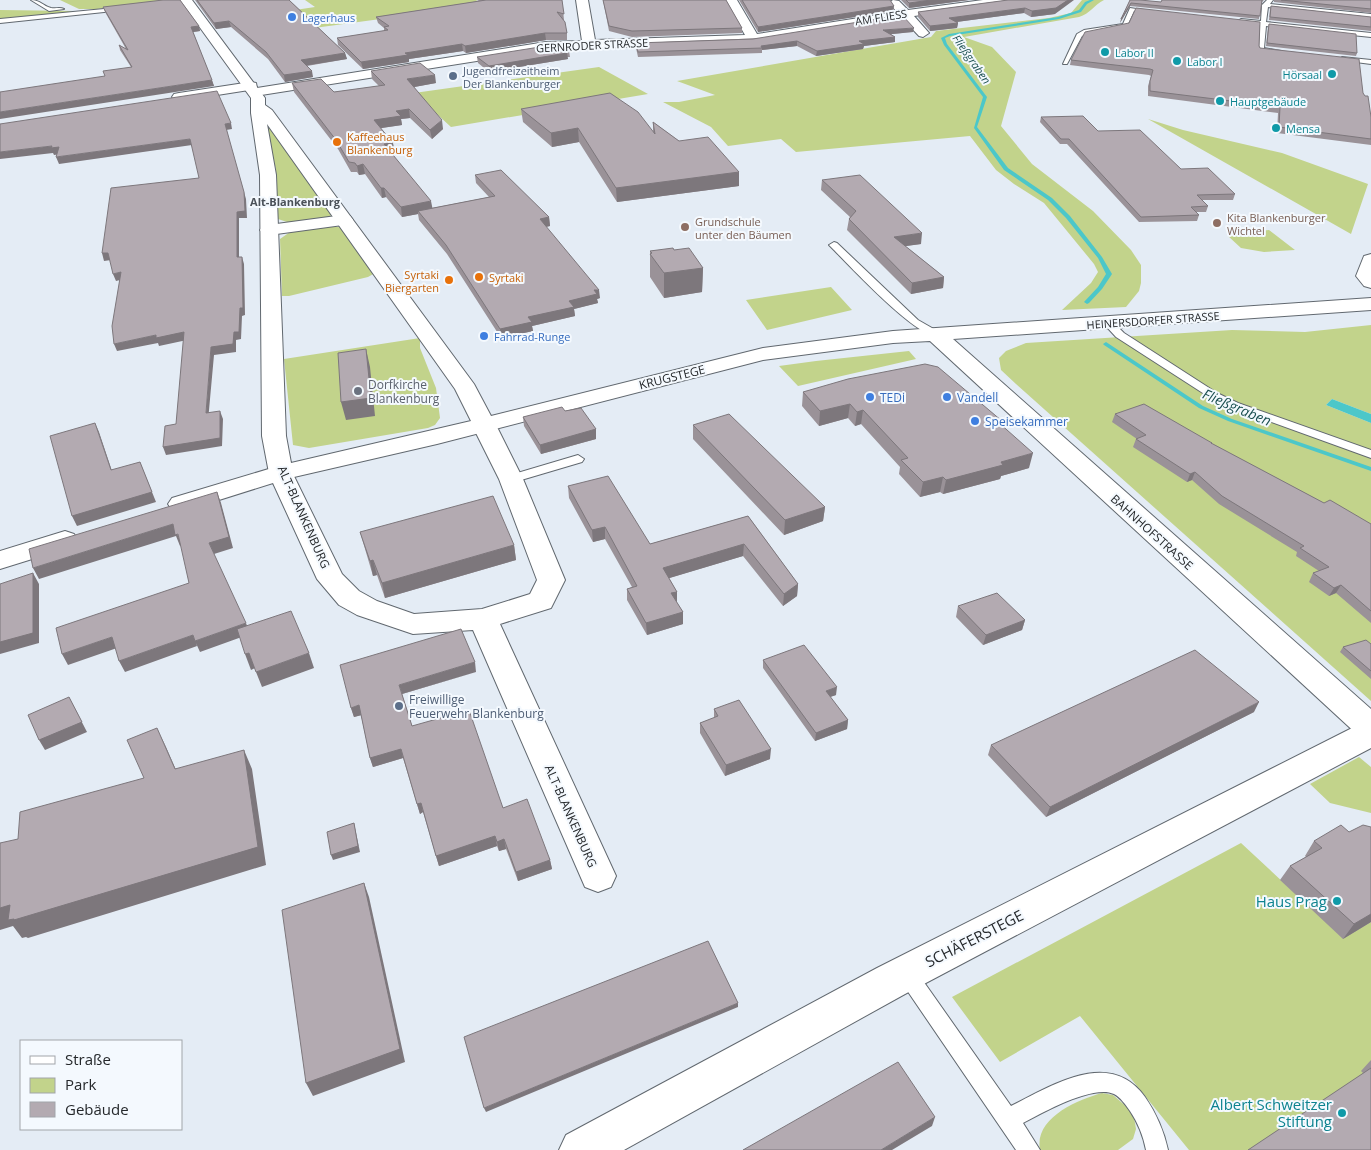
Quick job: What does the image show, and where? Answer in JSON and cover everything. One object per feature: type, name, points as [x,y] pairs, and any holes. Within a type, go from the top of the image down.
[{"type":"main road","points":[[582,0],[588,44]]},
{"type":"main road","points":[[731,0],[753,38]]},
{"type":"main road","points":[[893,0],[923,34]]},
{"type":"main road","name":"AM FLIESS","points":[[753,38],[1009,0]]},
{"type":"main road","name":"ALT-BLANKENBURG","points":[[181,1],[255,95],[466,389],[511,479],[551,580],[541,601],[483,619],[413,624],[367,608],[349,598],[332,579],[281,473],[274,436],[268,175],[255,95]]},
{"type":"main road","name":"GERNRODER STRASSE","points":[[162,100],[255,95],[546,46],[753,38]]},
{"type":"main road","points":[[269,230],[344,220]]},
{"type":"main road","points":[[1371,260],[1366,276],[1371,282]]},
{"type":"main road","name":"HEINERSDORFER STRASSE","points":[[935,334],[1109,324],[1371,304]]},
{"type":"main road","name":"KRUGSTEGE","points":[[162,510],[281,473],[365,455],[763,354],[853,341],[935,334]]},
{"type":"main road","name":"BAHNHOFSTRASSE","points":[[935,334],[1371,728]]},
{"type":"main road","points":[[0,560],[87,533]]},
{"type":"main road","name":"ALT-BLANKENBURG","points":[[483,619],[598,876]]},
{"type":"main road","name":"SCHÄFERSTEGE","points":[[581,1150],[907,973],[1371,733]]},
{"type":"lane","points":[[34,0],[51,10],[125,6]]},
{"type":"lane","points":[[1289,53],[1261,50],[1263,23],[1268,2],[1371,16]]},
{"type":"lane","points":[[0,21],[134,7]]},
{"type":"lane","points":[[1065,63],[1079,35],[1084,32],[1126,25],[1132,10],[1160,12]]},
{"type":"lane","points":[[1235,20],[1371,35]]},
{"type":"lane","points":[[1334,58],[1371,62]]},
{"type":"lane","points":[[834,245],[914,322],[935,334]]},
{"type":"lane","points":[[1109,324],[1120,336],[1213,395],[1234,405],[1371,454]]},
{"type":"lane","points":[[511,479],[578,459]]},
{"type":"lane","points":[[907,973],[1030,1150]]},
{"type":"lane","points":[[1008,1119],[1057,1095],[1087,1084],[1113,1083],[1131,1095],[1152,1126],[1157,1150]]},
{"type":"green space","points":[[60,0],[169,0],[97,9],[79,9]]},
{"type":"green space","points":[[305,0],[476,0],[484,5],[314,28],[295,10],[315,7]]},
{"type":"green space","points":[[1082,0],[1104,0],[1079,17],[964,37],[992,47],[1016,72],[1001,126],[1032,164],[1093,211],[1131,250],[1141,265],[1139,291],[1126,307],[1062,310],[1091,283],[1098,272],[1094,264],[1044,203],[996,170],[970,136],[796,152],[781,139],[728,146],[711,127],[663,102],[679,102],[715,95],[677,81],[931,37],[936,31],[1049,18],[1071,13]]},
{"type":"green space","points":[[0,10],[76,11],[0,20]]},
{"type":"green space","points":[[599,67],[648,94],[451,127],[414,93]]},
{"type":"green space","points":[[1148,119],[1183,130],[1282,153],[1368,184],[1351,234]]},
{"type":"green space","points":[[266,127],[271,127],[332,214],[329,217],[290,223],[278,219],[276,170]]},
{"type":"green space","points":[[333,226],[343,228],[375,273],[368,277],[289,296],[282,296],[280,239],[290,232]]},
{"type":"green space","points":[[1269,230],[1295,250],[1264,252],[1241,248],[1228,236],[1228,234]]},
{"type":"green space","points":[[831,287],[852,310],[767,330],[746,300]]},
{"type":"green space","points":[[1371,325],[1371,414],[1332,399],[1326,405],[1371,423],[1371,701],[1016,384],[1001,370],[999,358],[1006,351],[1026,343],[1232,330],[1305,332]]},
{"type":"green space","points":[[420,338],[420,348],[436,388],[440,418],[435,425],[428,428],[309,448],[293,445],[284,359]]},
{"type":"green space","points":[[909,351],[916,359],[798,386],[779,366],[816,361]]},
{"type":"green space","points":[[1359,757],[1371,767],[1371,813],[1330,803],[1310,784]]},
{"type":"green space","points":[[1241,843],[1343,938],[1371,922],[1371,1064],[1367,1077],[1258,1150],[1189,1150],[1080,1016],[1000,1062],[952,997]]},
{"type":"green space","points":[[1102,1093],[1113,1095],[1128,1108],[1134,1117],[1136,1129],[1133,1139],[1118,1150],[1040,1150],[1040,1139],[1050,1120],[1059,1112],[1081,1100]]},
{"type":"water","points":[[1332,399],[1371,414],[1371,423],[1326,405]]},
{"type":"building","points":[[163,0],[180,0],[199,26],[191,27],[212,80],[0,112],[0,92],[105,76],[103,71],[132,67],[119,45],[128,50],[103,7]]},
{"type":"building","points":[[197,0],[289,0],[345,53],[301,60],[312,71],[284,75],[266,52],[229,21],[214,23]]},
{"type":"building","points":[[486,0],[562,0],[564,14],[557,12],[565,22],[567,33],[545,33],[465,46],[462,44],[361,62],[337,38],[388,30],[384,27],[389,26],[376,17]]},
{"type":"building","points":[[603,0],[726,0],[742,28],[632,31],[609,26]]},
{"type":"building","points":[[742,0],[890,0],[894,6],[758,27]]},
{"type":"building","points":[[906,0],[931,0],[909,3]]},
{"type":"building","points":[[1008,0],[1068,0],[1056,8],[1032,11],[1025,8],[949,18],[958,23],[930,26],[918,12]]},
{"type":"building","points":[[1130,0],[1161,2],[1162,0],[1262,0],[1260,16],[1131,3],[1121,19]]},
{"type":"building","points":[[1281,0],[1371,0],[1371,9]]},
{"type":"building","points":[[1271,6],[1371,17],[1371,27],[1270,17]]},
{"type":"building","points":[[1136,8],[1260,22],[1260,48],[1359,59],[1363,93],[1365,96],[1368,96],[1371,117],[1371,139],[1279,127],[1280,107],[1150,91],[1153,70],[1071,60],[1085,32],[1129,23]]},
{"type":"building","points":[[902,15],[914,28],[883,30],[895,37],[859,41],[864,44],[817,51],[797,41],[761,46],[762,48],[638,52],[636,43],[753,39]]},
{"type":"building","points":[[1269,24],[1356,34],[1357,53],[1267,43]]},
{"type":"building","points":[[568,45],[569,51],[566,51],[567,53],[489,66],[477,57],[546,46]]},
{"type":"building","points":[[420,63],[435,75],[407,79],[442,120],[430,130],[409,109],[396,111],[401,116],[374,120],[393,143],[384,144],[431,201],[401,207],[384,188],[381,188],[363,164],[357,166],[355,163],[349,162],[336,140],[292,83],[321,79],[334,92],[385,85],[371,71]]},
{"type":"building","points":[[217,91],[231,123],[225,124],[244,192],[245,211],[237,212],[237,257],[242,257],[243,308],[240,308],[239,332],[234,332],[233,344],[211,347],[206,413],[220,411],[220,438],[163,447],[165,426],[176,424],[184,332],[156,338],[156,335],[114,344],[112,326],[121,272],[113,274],[108,253],[102,253],[111,188],[199,178],[190,139],[56,157],[59,147],[51,148],[52,146],[0,152],[0,124]]},
{"type":"building","points":[[610,93],[638,112],[655,134],[653,122],[679,141],[708,137],[739,172],[616,188],[578,128],[551,133],[521,109]]},
{"type":"building","points":[[1083,116],[1098,131],[1140,130],[1181,169],[1208,168],[1235,194],[1197,195],[1208,206],[1191,207],[1199,215],[1141,217],[1069,139],[1061,139],[1041,117]]},
{"type":"building","points":[[501,170],[549,217],[540,219],[599,290],[594,290],[597,294],[569,301],[574,307],[528,317],[532,322],[500,329],[446,245],[418,211],[495,196],[475,175]]},
{"type":"building","points":[[860,175],[922,233],[894,237],[944,277],[912,283],[849,219],[856,211],[822,180]]},
{"type":"building","points":[[673,248],[674,250],[689,248],[703,268],[664,273],[650,254],[652,253],[650,251]]},
{"type":"building","points":[[366,349],[371,398],[341,402],[338,353]]},
{"type":"building","points":[[925,364],[938,367],[1002,421],[998,422],[1033,453],[1001,462],[1003,465],[946,480],[943,477],[923,482],[901,460],[908,458],[863,410],[857,412],[850,404],[820,411],[803,392],[848,379]]},
{"type":"building","points":[[1144,404],[1211,443],[1324,503],[1330,500],[1371,524],[1371,611],[1341,585],[1334,588],[1313,573],[1329,567],[1300,548],[1304,546],[1222,496],[1195,472],[1190,474],[1136,439],[1146,435],[1115,414]]},
{"type":"building","points":[[562,407],[565,411],[581,408],[596,429],[540,445],[523,417]]},
{"type":"building","points":[[729,414],[825,507],[785,520],[693,425]]},
{"type":"building","points":[[95,423],[111,470],[140,462],[152,492],[72,516],[50,436]]},
{"type":"building","points":[[608,476],[650,544],[748,516],[798,584],[784,594],[744,544],[663,568],[677,592],[671,593],[683,612],[646,623],[627,589],[637,586],[605,527],[592,530],[568,486]]},
{"type":"building","points":[[217,492],[229,537],[209,543],[246,623],[195,641],[193,635],[119,661],[112,637],[62,654],[56,628],[189,583],[178,534],[175,535],[173,524],[33,568],[29,549]]},
{"type":"building","points":[[493,496],[514,545],[382,583],[373,560],[370,561],[360,532]]},
{"type":"building","points":[[33,573],[33,633],[0,642],[0,584]]},
{"type":"building","points":[[997,593],[1025,620],[986,635],[958,606]]},
{"type":"building","points":[[291,611],[309,653],[256,672],[249,653],[245,654],[237,629]]},
{"type":"building","points":[[461,629],[475,662],[399,685],[412,726],[469,710],[503,808],[527,799],[550,860],[516,872],[504,839],[497,842],[495,836],[436,856],[421,803],[417,804],[401,749],[370,758],[359,705],[351,708],[340,665]]},
{"type":"building","points":[[1366,640],[1371,644],[1371,671],[1343,647]]},
{"type":"building","points":[[804,645],[837,687],[826,691],[848,720],[816,733],[763,660]]},
{"type":"building","points":[[1195,650],[1259,702],[1050,807],[991,745]]},
{"type":"building","points":[[69,697],[82,722],[39,740],[28,715]]},
{"type":"building","points":[[739,700],[771,749],[726,765],[700,723],[718,716],[714,709]]},
{"type":"building","points":[[157,728],[175,769],[244,750],[258,847],[14,920],[8,920],[10,905],[0,908],[0,843],[18,839],[20,812],[144,778],[127,740]]},
{"type":"building","points":[[354,823],[358,846],[331,855],[327,832]]},
{"type":"building","name":"Haus Prag","points":[[1341,825],[1349,832],[1363,825],[1371,827],[1371,914],[1354,924],[1290,866],[1322,848],[1314,841]]},
{"type":"building","points":[[364,883],[400,1049],[306,1083],[282,910]]},
{"type":"building","points":[[708,941],[738,1003],[484,1108],[464,1037]]},
{"type":"building","points":[[898,1062],[935,1117],[881,1150],[743,1150]]},
{"type":"building","name":"Albert Schweitzer Stiftung","points":[[1371,1068],[1371,1150],[1248,1150]]},
{"type":"waterway","name":"Fließgraben","points":[[1087,302],[1100,288],[1109,274],[1100,258],[1068,217],[1050,199],[1006,169],[975,127],[985,97],[945,44],[943,38],[949,35],[1058,18],[1080,11],[1086,3],[1092,0]]},
{"type":"waterway","name":"Fließgraben","points":[[1106,344],[1201,407],[1230,420],[1371,469]]},
{"type":"place","name":"Lagerhaus","points":[[292,17]]},
{"type":"place","name":"Labor II","points":[[1105,52]]},
{"type":"place","name":"Labor I","points":[[1177,61]]},
{"type":"place","name":"Hörsaal","points":[[1332,74]]},
{"type":"place","name":"Jugendfreizeitheim Der Blankenburger","points":[[453,76]]},
{"type":"place","name":"Hauptgebäude","points":[[1220,101]]},
{"type":"place","name":"Mensa","points":[[1276,128]]},
{"type":"place","name":"Kaffeehaus Blankenburg","points":[[337,142]]},
{"type":"place","name":"Kita Blankenburger Wichtel","points":[[1217,223]]},
{"type":"place","name":"Grundschule unter den Bäumen","points":[[685,227]]},
{"type":"place","name":"Syrtaki","points":[[479,277]]},
{"type":"place","name":"Syrtaki Biergarten","points":[[449,280]]},
{"type":"place","name":"Fahrrad-Runge","points":[[484,336]]},
{"type":"place","name":"Dorfkirche Blankenburg","points":[[358,391]]},
{"type":"place","name":"TEDi","points":[[870,397]]},
{"type":"place","name":"Vandell","points":[[947,397]]},
{"type":"place","name":"Speisekammer","points":[[975,421]]},
{"type":"place","name":"Freiwillige Feuerwehr Blankenburg","points":[[399,706]]},
{"type":"place","name":"Haus Prag","points":[[1337,901]]},
{"type":"place","name":"Albert Schweitzer Stiftung","points":[[1342,1113]]},
{"type":"district","name":"Alt-Blankenburg","points":[[295,201]]}]
